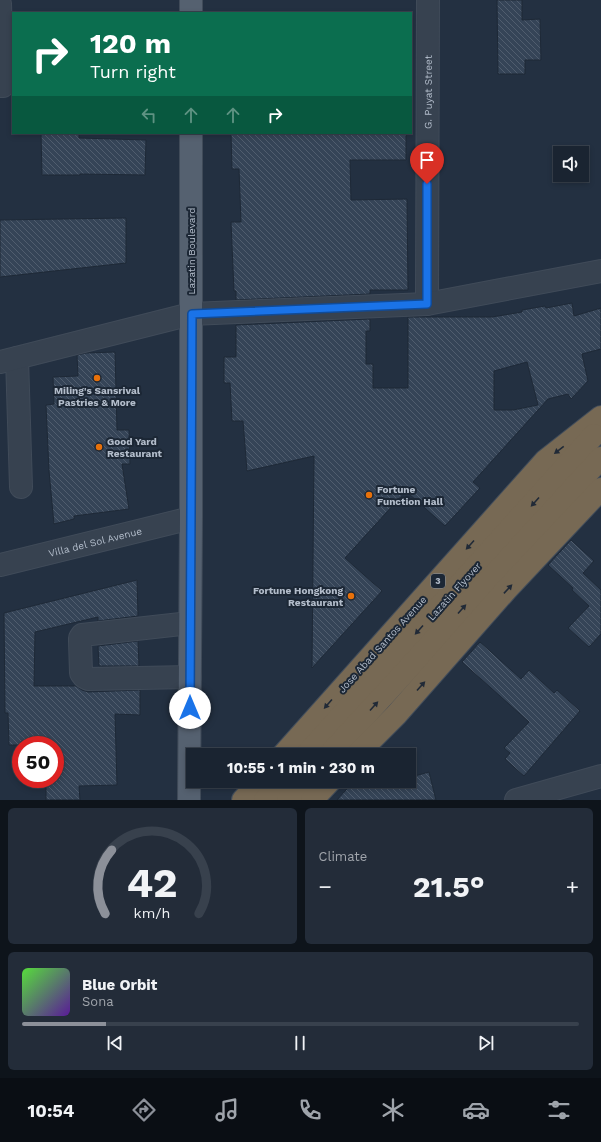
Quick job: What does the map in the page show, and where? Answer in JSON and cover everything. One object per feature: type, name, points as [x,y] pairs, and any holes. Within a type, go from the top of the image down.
[{"type":"highway","name":"Jose Abad Santos Avenue","points":[[289,748],[545,461],[601,417]]},
{"type":"highway","name":"Lazatin Flyover","points":[[335,748],[568,479],[601,427]]},
{"type":"highway","name":"Lazatin Flyover","points":[[313,748],[568,479],[601,458]]},
{"type":"highway","points":[[363,748],[396,715],[506,590],[601,489]]},
{"type":"highway","points":[[244,800],[255,788]]},
{"type":"highway","points":[[265,800],[276,788]]},
{"type":"highway","points":[[288,800],[299,788]]},
{"type":"highway","points":[[312,800],[323,788]]},
{"type":"main road","points":[[191,0],[191,12]]},
{"type":"main road","name":"Lazatin Boulevard","points":[[189,800],[192,314],[191,134]]},
{"type":"street","name":"G. Puyat Street","points":[[427,304],[428,0]]},
{"type":"street","points":[[0,4],[3,86],[0,86]]},
{"type":"street","points":[[21,487],[9,360],[192,314],[427,304],[601,271]]},
{"type":"street","name":"Villa del Sol Avenue","points":[[0,565],[47,555],[191,518]]},
{"type":"street","points":[[190,623],[82,635],[80,638],[81,673],[88,679],[190,677]]},
{"type":"street","points":[[516,800],[601,776]]},
{"type":"building","points":[[497,0],[522,0],[522,20],[540,19],[541,60],[525,60],[525,74],[498,74]]},
{"type":"building","points":[[41,134],[79,134],[79,138],[146,140],[145,175],[42,175]]},
{"type":"building","points":[[231,134],[406,134],[406,160],[350,160],[351,200],[407,199],[408,290],[370,290],[370,294],[236,300],[236,291],[234,291],[231,222],[241,222],[239,169],[232,169]]},
{"type":"building","points":[[126,218],[126,263],[0,277],[0,220]]},
{"type":"building","points":[[572,303],[574,316],[601,308],[601,349],[582,354],[588,381],[571,399],[568,394],[548,399],[473,482],[480,488],[445,526],[406,491],[345,558],[382,591],[312,668],[314,456],[247,471],[243,421],[232,421],[230,383],[224,383],[224,357],[236,357],[236,325],[370,319],[370,331],[366,331],[366,364],[373,364],[373,388],[408,388],[408,317],[492,317],[522,312],[522,310],[545,306],[546,308]],"holes":[[[527,362],[538,405],[513,410],[494,410],[494,371]]]},
{"type":"building","points":[[115,352],[117,430],[129,430],[130,464],[122,464],[129,509],[74,516],[74,519],[54,524],[49,471],[46,405],[54,404],[53,377],[78,376],[77,355],[86,353]]},
{"type":"building","points":[[571,540],[594,561],[583,573],[601,590],[601,634],[589,647],[568,628],[589,606],[572,590],[573,588],[548,565]]},
{"type":"building","points":[[137,580],[138,616],[98,621],[98,617],[35,632],[34,686],[76,686],[88,692],[140,690],[140,715],[115,714],[117,785],[79,786],[80,800],[46,800],[46,788],[64,788],[64,736],[12,736],[12,745],[9,745],[8,713],[5,713],[4,613]]},
{"type":"building","points":[[138,641],[139,666],[99,666],[98,646]]},
{"type":"building","points":[[480,642],[521,679],[529,670],[554,693],[557,690],[580,711],[524,776],[505,759],[510,753],[504,748],[529,722],[462,662]]},
{"type":"building","points":[[429,772],[436,800],[337,800],[348,788],[416,788],[416,776]]},
{"type":"place","name":"Miling's Sansrival Pastries & More","points":[[97,378]]},
{"type":"place","name":"Good Yard Restaurant","points":[[99,447]]},
{"type":"place","name":"Fortune Function Hall","points":[[369,495]]},
{"type":"place","name":"Fortune Hongkong Restaurant","points":[[351,596]]},
{"type":"route","points":[[190,708],[192,314],[427,304],[427,184]]}]
